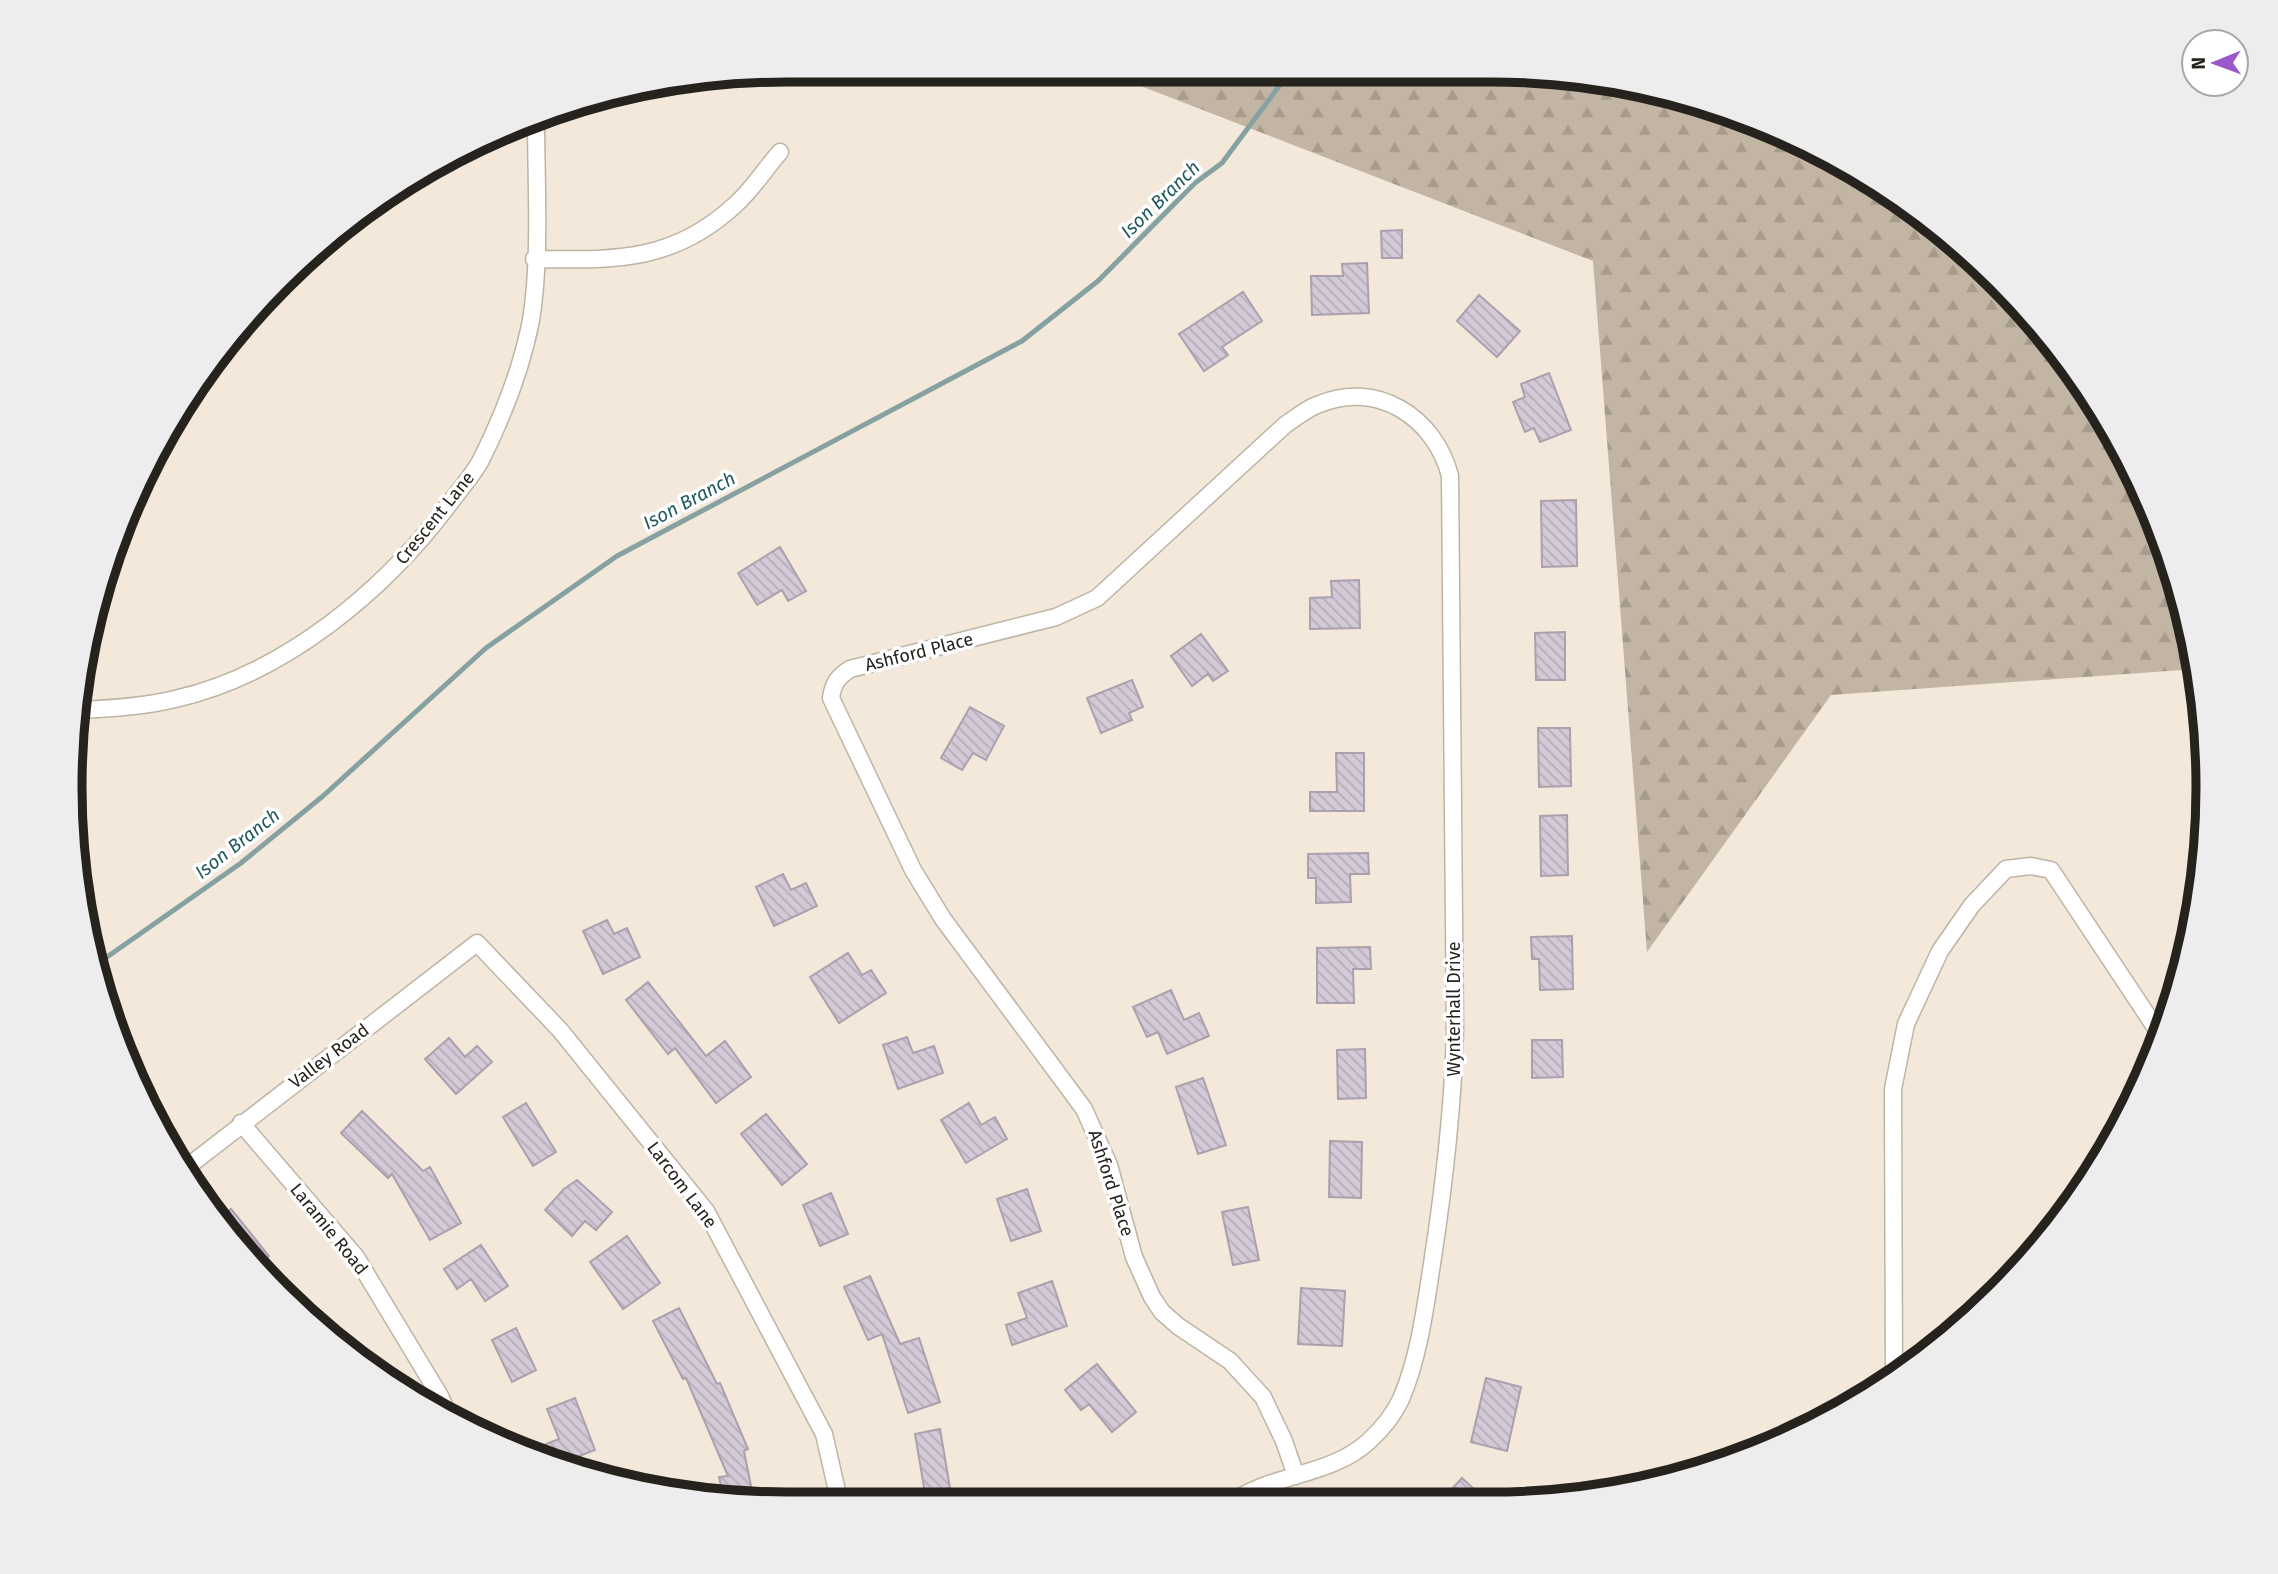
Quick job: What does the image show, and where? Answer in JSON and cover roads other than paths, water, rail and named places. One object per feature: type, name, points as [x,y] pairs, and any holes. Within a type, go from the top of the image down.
[{"type":"street","name":"Crescent Lane","points":[[87,710],[112,709],[176,699],[235,679],[321,632],[371,592],[431,528],[480,462],[510,390],[531,320],[536,129]]},
{"type":"street","points":[[534,260],[602,260],[657,253],[703,231],[736,204],[780,152]]},
{"type":"street","name":"Ashford Place","points":[[1296,1476],[1284,1441],[1263,1396],[1230,1361],[1162,1312],[1152,1297],[1134,1257],[1109,1165],[1084,1109],[969,956],[913,870],[836,712],[831,698],[832,687],[839,677],[858,667],[1056,617],[1097,598],[1285,425],[1317,405],[1360,397],[1381,399],[1404,409],[1423,425],[1445,457],[1452,505],[1454,726]]},
{"type":"street","name":"Wynterhall Drive","points":[[1253,1492],[1341,1460],[1368,1442],[1393,1412],[1408,1377],[1428,1290],[1444,1189],[1453,1101],[1454,726]]},
{"type":"street","points":[[1894,1365],[1893,1089],[1906,1024],[1940,951],[1972,905],[2006,869],[2031,866],[2051,870],[2154,1025]]},
{"type":"street","name":"Valley Road","points":[[192,1164],[477,943]]},
{"type":"street","name":"Larcom Lane","points":[[477,943],[560,1030],[706,1211],[824,1434],[837,1492]]},
{"type":"street","name":"Laramie Road","points":[[241,1123],[356,1257],[442,1401]]},
{"type":"waterway","name":"Ison Branch","points":[[104,959],[241,863],[323,796],[486,648],[617,556],[1022,341],[1098,281],[1195,183],[1222,163],[1282,82]]}]
